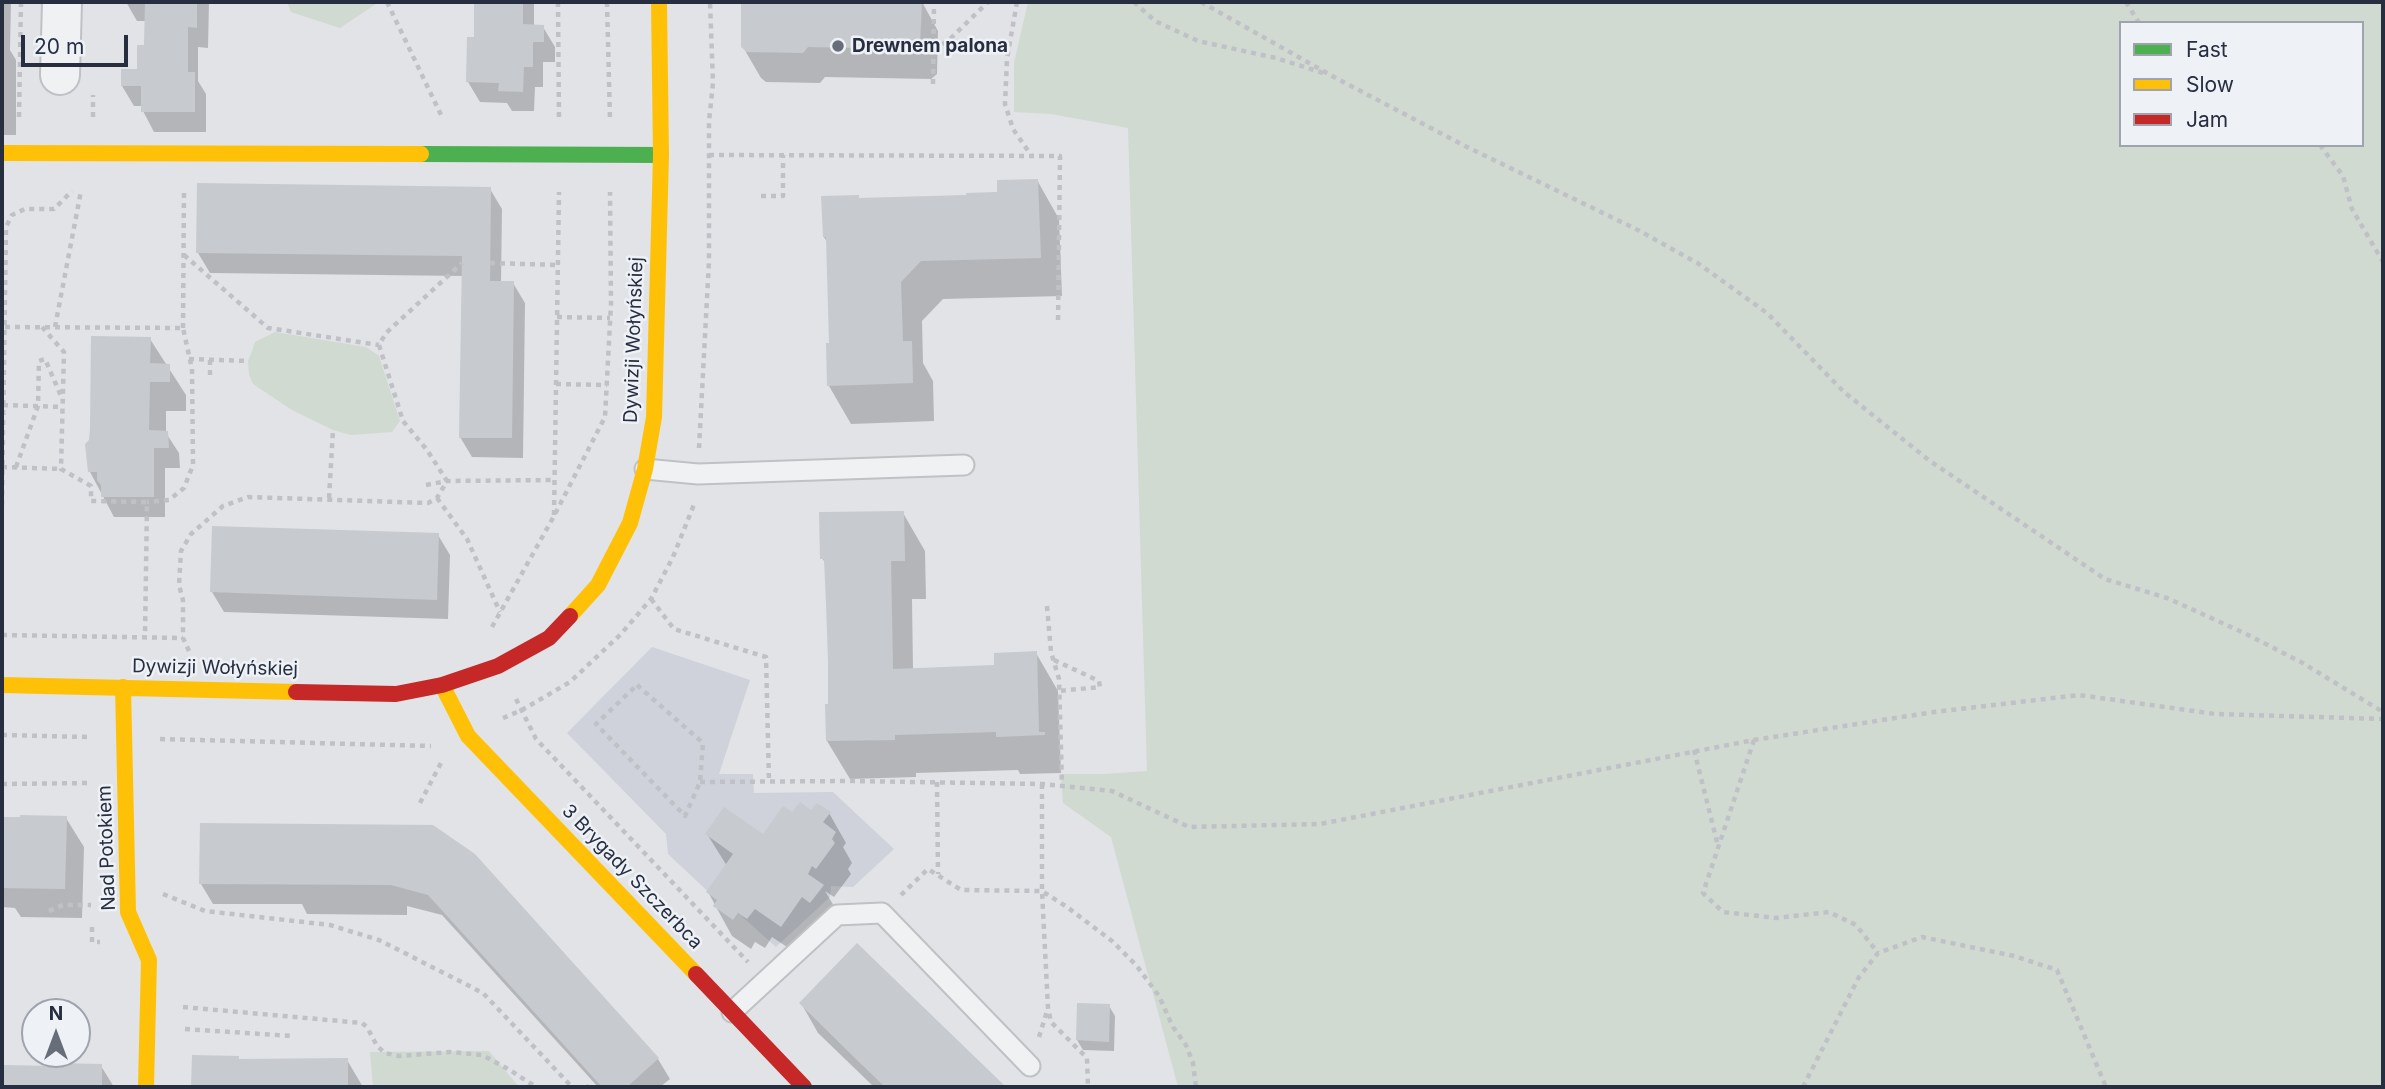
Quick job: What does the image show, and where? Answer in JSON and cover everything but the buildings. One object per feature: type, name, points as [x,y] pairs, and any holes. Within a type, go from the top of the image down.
[{"type":"street","points":[[60,75],[62,2]]},
{"type":"street","name":"Dywizji Wołyńskiej","points":[[2,685],[396,694],[442,685],[498,666],[549,638],[598,585],[630,523],[645,469],[654,417],[661,155],[659,2]]},
{"type":"street","points":[[2,153],[661,155]]},
{"type":"street","name":"3 Brygady Szczerbca","points":[[442,685],[468,736],[804,1087]]},
{"type":"street","name":"Nad Potokiem","points":[[123,687],[128,912],[149,960],[146,1087]]},
{"type":"lane","points":[[645,469],[698,474],[964,465]]},
{"type":"lane","points":[[732,1012],[837,915],[882,914],[1030,1066]]},
{"type":"path","points":[[19,153],[21,2]]},
{"type":"path","points":[[387,2],[460,154]]},
{"type":"path","points":[[554,516],[560,153],[558,2]]},
{"type":"path","points":[[710,2],[713,83],[709,155],[1060,156],[1058,323]]},
{"type":"path","points":[[933,84],[934,2]]},
{"type":"path","points":[[934,50],[988,2]]},
{"type":"path","points":[[1017,2],[1007,59],[1005,104],[1013,129],[1031,156]]},
{"type":"path","points":[[1134,2],[1155,21],[1198,41],[1276,58],[1334,77]]},
{"type":"path","points":[[1200,2],[1465,146],[1638,230],[1699,264],[1767,313],[1844,392],[1930,461],[2105,579],[2168,598],[2242,632],[2301,662],[2383,712]]},
{"type":"path","points":[[2126,2],[2138,21]]},
{"type":"path","points":[[2321,147],[2343,176],[2352,209],[2383,262]]},
{"type":"path","points":[[761,196],[783,196],[783,155]]},
{"type":"path","points":[[55,327],[83,180]]},
{"type":"path","points":[[2,467],[61,469],[91,486],[91,501],[169,500],[184,488],[193,465],[192,369],[183,328],[184,185]]},
{"type":"path","points":[[2,505],[6,227],[12,215],[25,209],[54,209],[73,190]]},
{"type":"path","points":[[184,255],[268,328],[379,345]]},
{"type":"path","points":[[447,481],[427,450],[403,421],[379,345],[386,333],[462,262]]},
{"type":"path","points":[[490,263],[558,265]]},
{"type":"path","points":[[490,630],[554,516],[605,417],[611,304]]},
{"type":"path","points":[[557,317],[610,318]]},
{"type":"path","points":[[5,327],[183,328]]},
{"type":"path","points":[[42,327],[64,352],[61,469]]},
{"type":"path","points":[[16,467],[38,406],[39,361],[45,359],[63,400]]},
{"type":"path","points":[[189,359],[248,361]]},
{"type":"path","points":[[210,360],[211,377]]},
{"type":"path","points":[[556,384],[607,385]]},
{"type":"path","points":[[3,405],[62,407]]},
{"type":"path","points":[[329,498],[333,430]]},
{"type":"path","points":[[2,635],[183,638],[183,600],[179,585],[181,551],[191,534],[223,506],[248,497],[428,503],[437,498],[447,481]]},
{"type":"path","points":[[426,485],[447,481],[555,481]]},
{"type":"path","points":[[437,498],[467,540],[500,611]]},
{"type":"path","points":[[145,637],[147,502]]},
{"type":"path","points":[[650,599],[674,629],[766,657],[769,782]]},
{"type":"path","points":[[1047,606],[1053,660],[1059,679],[1062,785]]},
{"type":"path","points":[[1053,660],[1099,681],[1100,687],[1059,691]]},
{"type":"path","points":[[637,685],[704,743],[700,782],[685,816],[596,724],[637,685]]},
{"type":"path","points":[[700,782],[1062,785],[1112,791],[1189,827],[1320,824],[1694,750],[1934,712],[2079,695],[2215,714],[2383,719]]},
{"type":"path","points":[[522,710],[536,739],[766,981]]},
{"type":"path","points":[[2,735],[435,746]]},
{"type":"path","points":[[1754,740],[1703,893],[1723,912],[1776,918],[1829,912],[1856,925],[1878,953]]},
{"type":"path","points":[[1694,750],[1718,847]]},
{"type":"path","points":[[420,803],[443,757]]},
{"type":"path","points":[[937,782],[938,875]]},
{"type":"path","points":[[2,784],[92,783]]},
{"type":"path","points":[[1042,784],[1042,891],[1048,1008],[1051,1022],[1087,1058],[1088,1087]]},
{"type":"path","points":[[882,914],[928,869],[961,890],[1042,891],[1112,942],[1136,965],[1159,996],[1186,1045],[1193,1063],[1196,1087]]},
{"type":"path","points":[[127,889],[162,894],[205,911],[330,925],[379,940],[483,993],[572,1087]]},
{"type":"path","points":[[49,911],[62,905],[87,905]]},
{"type":"path","points":[[1803,1087],[1859,977],[1878,953],[1922,937],[2014,956],[2057,970],[2106,1087]]},
{"type":"path","points":[[182,1007],[362,1023],[385,1053],[399,1056],[450,1052],[482,1055],[536,1087]]},
{"type":"path","points":[[147,1027],[292,1036]]},
{"type":"shaded area","points":[[287,2],[379,2],[340,28],[291,12]]},
{"type":"shaded area","points":[[1028,2],[2383,2],[2383,1087],[1178,1087],[1111,837],[1063,803],[1061,774],[1147,771],[1128,128],[1051,114],[1014,112],[1014,63]]},
{"type":"shaded area","points":[[275,332],[366,347],[379,356],[400,421],[392,432],[351,435],[333,430],[292,410],[253,384],[248,361],[255,342]]},
{"type":"shaded area","points":[[652,647],[750,680],[719,774],[753,774],[754,793],[833,792],[894,849],[853,887],[831,886],[830,897],[776,947],[738,913],[733,920],[713,906],[717,900],[668,854],[666,834],[567,733]]},
{"type":"shaded area","points":[[489,1051],[519,1087],[373,1087],[370,1052]]},
{"type":"traffic: fast","points":[[421,154],[661,155]]},
{"type":"traffic: slow","points":[[570,616],[598,585],[630,523],[645,469],[654,417],[661,155],[659,2]]},
{"type":"traffic: slow","points":[[2,153],[421,154]]},
{"type":"traffic: slow","points":[[2,685],[296,692]]},
{"type":"traffic: slow","points":[[442,685],[468,736],[696,974]]},
{"type":"traffic: slow","points":[[123,687],[128,912],[149,960],[146,1087]]},
{"type":"traffic: jam","points":[[296,692],[396,694],[442,685],[498,666],[549,638],[570,616]]},
{"type":"traffic: jam","points":[[696,974],[804,1087]]},
{"type":"place","name":"Drewnem palona","points":[[838,46]]}]
